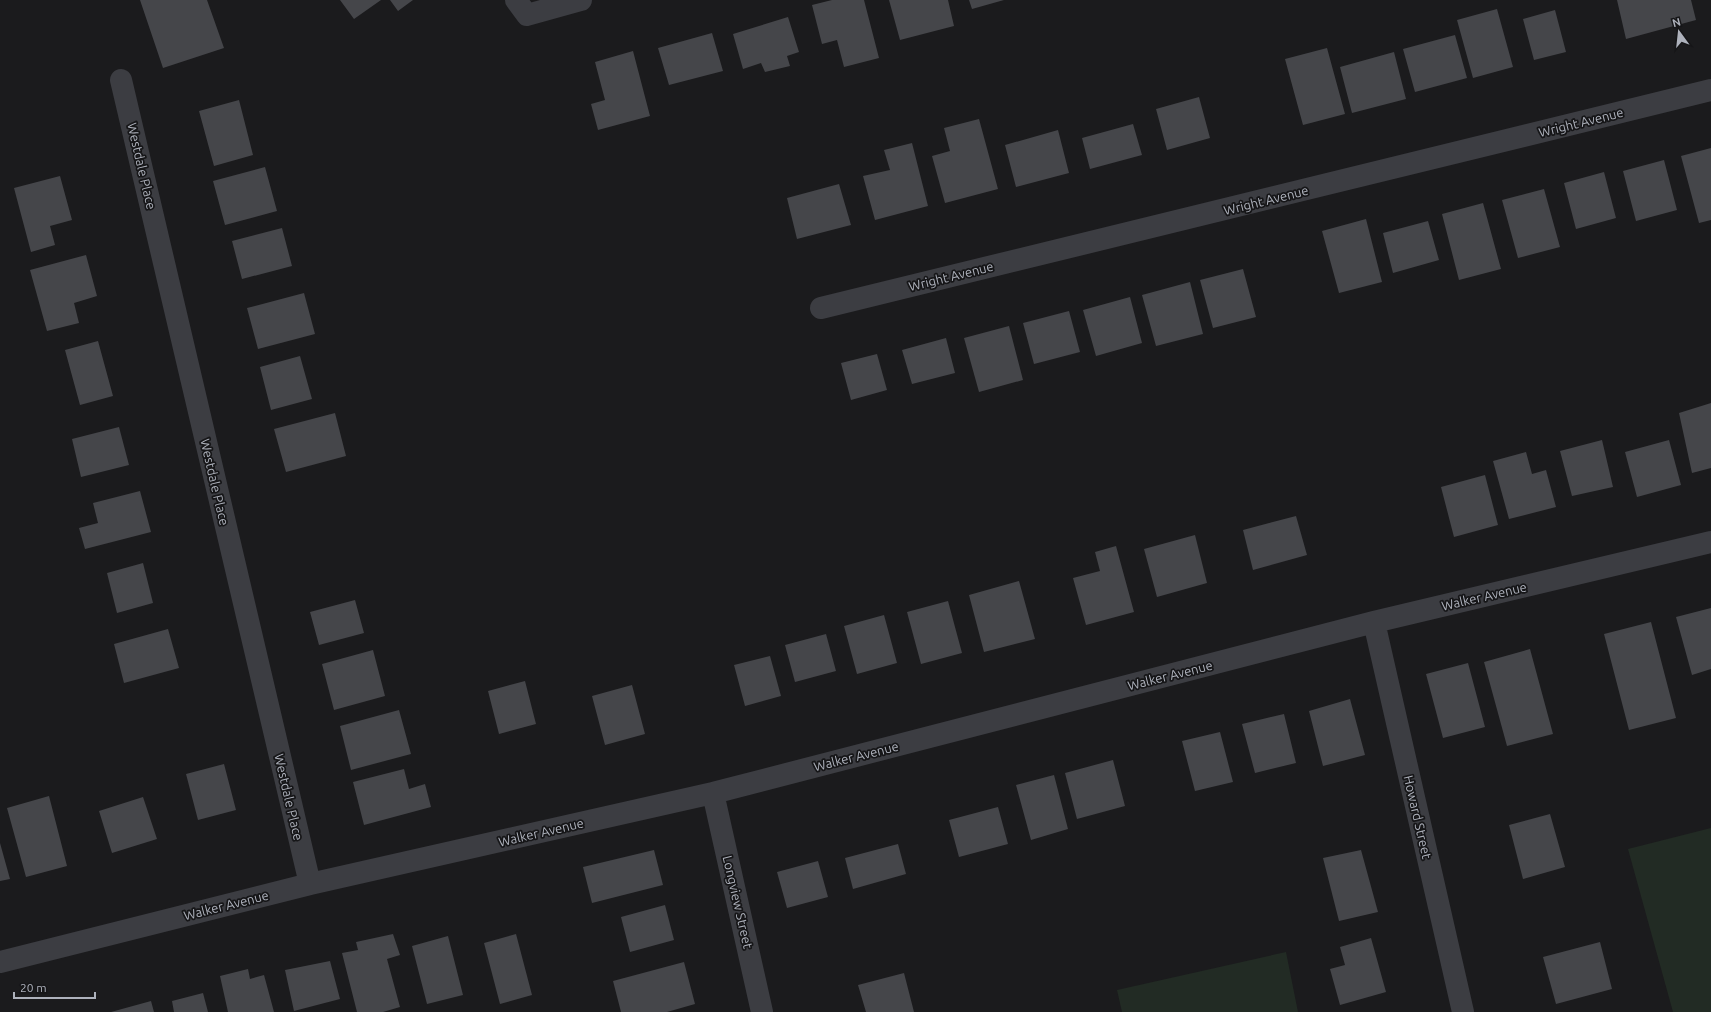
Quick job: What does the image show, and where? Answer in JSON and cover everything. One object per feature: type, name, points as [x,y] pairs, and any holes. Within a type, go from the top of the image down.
[{"type":"street","points":[[522,8],[581,0]]},
{"type":"street","name":"Westdale Place","points":[[121,80],[310,884]]},
{"type":"street","name":"Wright Avenue","points":[[821,308],[1711,90]]},
{"type":"street","name":"Walker Avenue","points":[[0,962],[310,884],[713,793],[1374,622],[1711,542]]},
{"type":"street","name":"Howard Street","points":[[1374,622],[1462,1012]]},
{"type":"street","name":"Longview Street","points":[[713,793],[762,1012]]},
{"type":"shaded area","points":[[1711,828],[1711,1012],[1673,1012],[1628,849]]},
{"type":"shaded area","points":[[1286,952],[1298,1012],[1122,1012],[1117,990]]},
{"type":"building","points":[[140,0],[207,0],[224,48],[163,68]]},
{"type":"building","points":[[340,0],[381,0],[354,19]]},
{"type":"building","points":[[390,0],[413,0],[398,11]]},
{"type":"building","points":[[832,0],[864,0],[879,58],[844,67],[837,40],[822,44],[812,5]]},
{"type":"building","points":[[889,0],[948,0],[954,26],[900,40]]},
{"type":"building","points":[[969,0],[1004,0],[972,9]]},
{"type":"building","points":[[1617,0],[1691,0],[1696,20],[1626,39]]},
{"type":"building","points":[[1497,9],[1513,67],[1473,78],[1457,20]]},
{"type":"building","points":[[1555,10],[1566,52],[1534,60],[1523,19]]},
{"type":"building","points":[[788,17],[799,52],[787,56],[790,66],[765,72],[761,63],[743,69],[733,34]]},
{"type":"building","points":[[712,33],[723,71],[669,85],[658,48]]},
{"type":"building","points":[[1455,35],[1467,78],[1415,92],[1403,49]]},
{"type":"building","points":[[1327,48],[1345,114],[1303,125],[1285,59]]},
{"type":"building","points":[[633,51],[650,116],[598,130],[591,104],[605,100],[595,62]]},
{"type":"building","points":[[1394,52],[1406,99],[1352,113],[1340,67]]},
{"type":"building","points":[[1199,97],[1210,138],[1167,150],[1156,109]]},
{"type":"building","points":[[239,100],[253,155],[214,166],[199,111]]},
{"type":"building","points":[[979,119],[998,189],[945,203],[932,156],[950,151],[944,128]]},
{"type":"building","points":[[1133,124],[1142,155],[1090,169],[1082,138]]},
{"type":"building","points":[[1058,130],[1069,173],[1016,187],[1005,145]]},
{"type":"building","points":[[912,143],[928,206],[875,220],[863,176],[890,170],[884,150]]},
{"type":"building","points":[[1711,148],[1711,220],[1699,223],[1681,156]]},
{"type":"building","points":[[1664,160],[1677,210],[1636,221],[1623,171]]},
{"type":"building","points":[[265,167],[277,211],[225,225],[213,181]]},
{"type":"building","points":[[1604,172],[1616,218],[1576,229],[1564,183]]},
{"type":"building","points":[[60,176],[72,220],[50,226],[55,245],[31,252],[14,188]]},
{"type":"building","points":[[839,184],[851,225],[797,239],[787,198]]},
{"type":"building","points":[[1544,189],[1560,247],[1518,258],[1502,200]]},
{"type":"building","points":[[1483,203],[1501,269],[1459,280],[1442,214]]},
{"type":"building","points":[[1366,219],[1382,282],[1339,293],[1322,231]]},
{"type":"building","points":[[1428,221],[1439,260],[1393,273],[1383,233]]},
{"type":"building","points":[[282,228],[292,266],[242,279],[232,241]]},
{"type":"building","points":[[86,255],[97,296],[74,303],[79,323],[47,331],[30,270]]},
{"type":"building","points":[[1243,269],[1256,317],[1213,328],[1200,280]]},
{"type":"building","points":[[1190,282],[1203,334],[1156,346],[1142,295]]},
{"type":"building","points":[[304,293],[315,334],[258,349],[247,308]]},
{"type":"building","points":[[1130,297],[1142,343],[1096,356],[1083,310]]},
{"type":"building","points":[[1069,311],[1080,352],[1034,364],[1023,323]]},
{"type":"building","points":[[1009,326],[1023,380],[979,392],[964,338]]},
{"type":"building","points":[[946,338],[955,373],[912,384],[902,350]]},
{"type":"building","points":[[98,341],[113,396],[80,405],[65,350]]},
{"type":"building","points":[[877,354],[887,390],[851,400],[841,363]]},
{"type":"building","points":[[300,356],[312,399],[271,410],[260,367]]},
{"type":"building","points":[[1711,403],[1711,468],[1692,473],[1679,413]]},
{"type":"building","points":[[335,413],[346,456],[286,472],[274,429]]},
{"type":"building","points":[[119,427],[129,465],[81,477],[72,439]]},
{"type":"building","points":[[1602,440],[1613,487],[1572,496],[1560,451]]},
{"type":"building","points":[[1669,440],[1681,485],[1637,497],[1625,452]]},
{"type":"building","points":[[1526,452],[1532,474],[1546,470],[1556,507],[1509,519],[1493,461]]},
{"type":"building","points":[[1485,475],[1498,525],[1454,537],[1441,487]]},
{"type":"building","points":[[140,491],[151,532],[85,549],[79,528],[98,523],[93,503]]},
{"type":"building","points":[[1296,516],[1307,555],[1253,570],[1243,530]]},
{"type":"building","points":[[1195,535],[1207,583],[1157,597],[1144,549]]},
{"type":"building","points":[[1116,546],[1134,612],[1086,625],[1073,578],[1100,571],[1095,552]]},
{"type":"building","points":[[143,563],[153,603],[117,613],[107,573]]},
{"type":"building","points":[[1019,581],[1035,639],[984,652],[969,595]]},
{"type":"building","points":[[355,600],[364,633],[319,645],[310,612]]},
{"type":"building","points":[[948,601],[962,653],[921,664],[907,612]]},
{"type":"building","points":[[1711,608],[1711,669],[1692,675],[1676,617]]},
{"type":"building","points":[[884,615],[897,663],[857,674],[844,626]]},
{"type":"building","points":[[1651,622],[1676,718],[1629,730],[1604,634]]},
{"type":"building","points":[[168,629],[179,668],[124,683],[114,644]]},
{"type":"building","points":[[826,634],[836,671],[795,682],[785,645]]},
{"type":"building","points":[[1530,649],[1553,734],[1507,746],[1484,662]]},
{"type":"building","points":[[373,650],[385,696],[334,710],[322,664]]},
{"type":"building","points":[[770,656],[781,696],[745,706],[734,665]]},
{"type":"building","points":[[1468,663],[1485,727],[1443,738],[1426,674]]},
{"type":"building","points":[[525,681],[536,724],[499,734],[488,691]]},
{"type":"building","points":[[632,685],[645,734],[605,745],[592,696]]},
{"type":"building","points":[[1350,699],[1365,755],[1323,766],[1309,711]]},
{"type":"building","points":[[399,710],[411,754],[351,770],[340,726]]},
{"type":"building","points":[[1284,714],[1296,763],[1255,773],[1242,724]]},
{"type":"building","points":[[1220,732],[1233,782],[1195,791],[1182,741]]},
{"type":"building","points":[[1113,760],[1125,806],[1077,819],[1065,773]]},
{"type":"building","points":[[224,764],[236,810],[198,820],[186,774]]},
{"type":"building","points":[[404,769],[409,789],[425,784],[431,807],[364,825],[353,782]]},
{"type":"building","points":[[1054,775],[1068,829],[1031,840],[1016,785]]},
{"type":"building","points":[[49,796],[67,866],[26,877],[7,808]]},
{"type":"building","points":[[143,797],[157,839],[112,853],[99,811]]},
{"type":"building","points":[[998,807],[1008,844],[959,857],[949,820]]},
{"type":"building","points":[[1550,814],[1565,867],[1523,879],[1509,825]]},
{"type":"building","points":[[0,843],[10,879],[0,881]]},
{"type":"building","points":[[898,844],[906,874],[853,889],[845,858]]},
{"type":"building","points":[[654,850],[663,885],[592,903],[583,867]]},
{"type":"building","points":[[1361,850],[1378,912],[1339,921],[1323,858]]},
{"type":"building","points":[[818,861],[828,897],[787,908],[777,872]]},
{"type":"building","points":[[665,905],[674,940],[630,952],[621,917]]},
{"type":"building","points":[[393,934],[400,955],[387,959],[400,1007],[383,1012],[357,1012],[342,953],[358,950],[356,942]]},
{"type":"building","points":[[516,934],[532,995],[500,1004],[484,943]]},
{"type":"building","points":[[448,936],[463,995],[427,1004],[412,946]]},
{"type":"building","points":[[1371,938],[1386,992],[1340,1005],[1330,969],[1345,965],[1340,947]]},
{"type":"building","points":[[1600,942],[1612,989],[1556,1004],[1543,957]]},
{"type":"building","points":[[330,961],[340,999],[294,1011],[285,970]]},
{"type":"building","points":[[684,962],[695,1004],[667,1012],[621,1012],[613,981]]},
{"type":"building","points":[[248,969],[250,979],[264,975],[274,1012],[228,1012],[220,976]]},
{"type":"building","points":[[904,973],[914,1012],[866,1012],[858,985]]},
{"type":"building","points":[[203,993],[208,1012],[174,1012],[172,1001]]},
{"type":"building","points":[[151,1001],[154,1012],[111,1012]]}]
